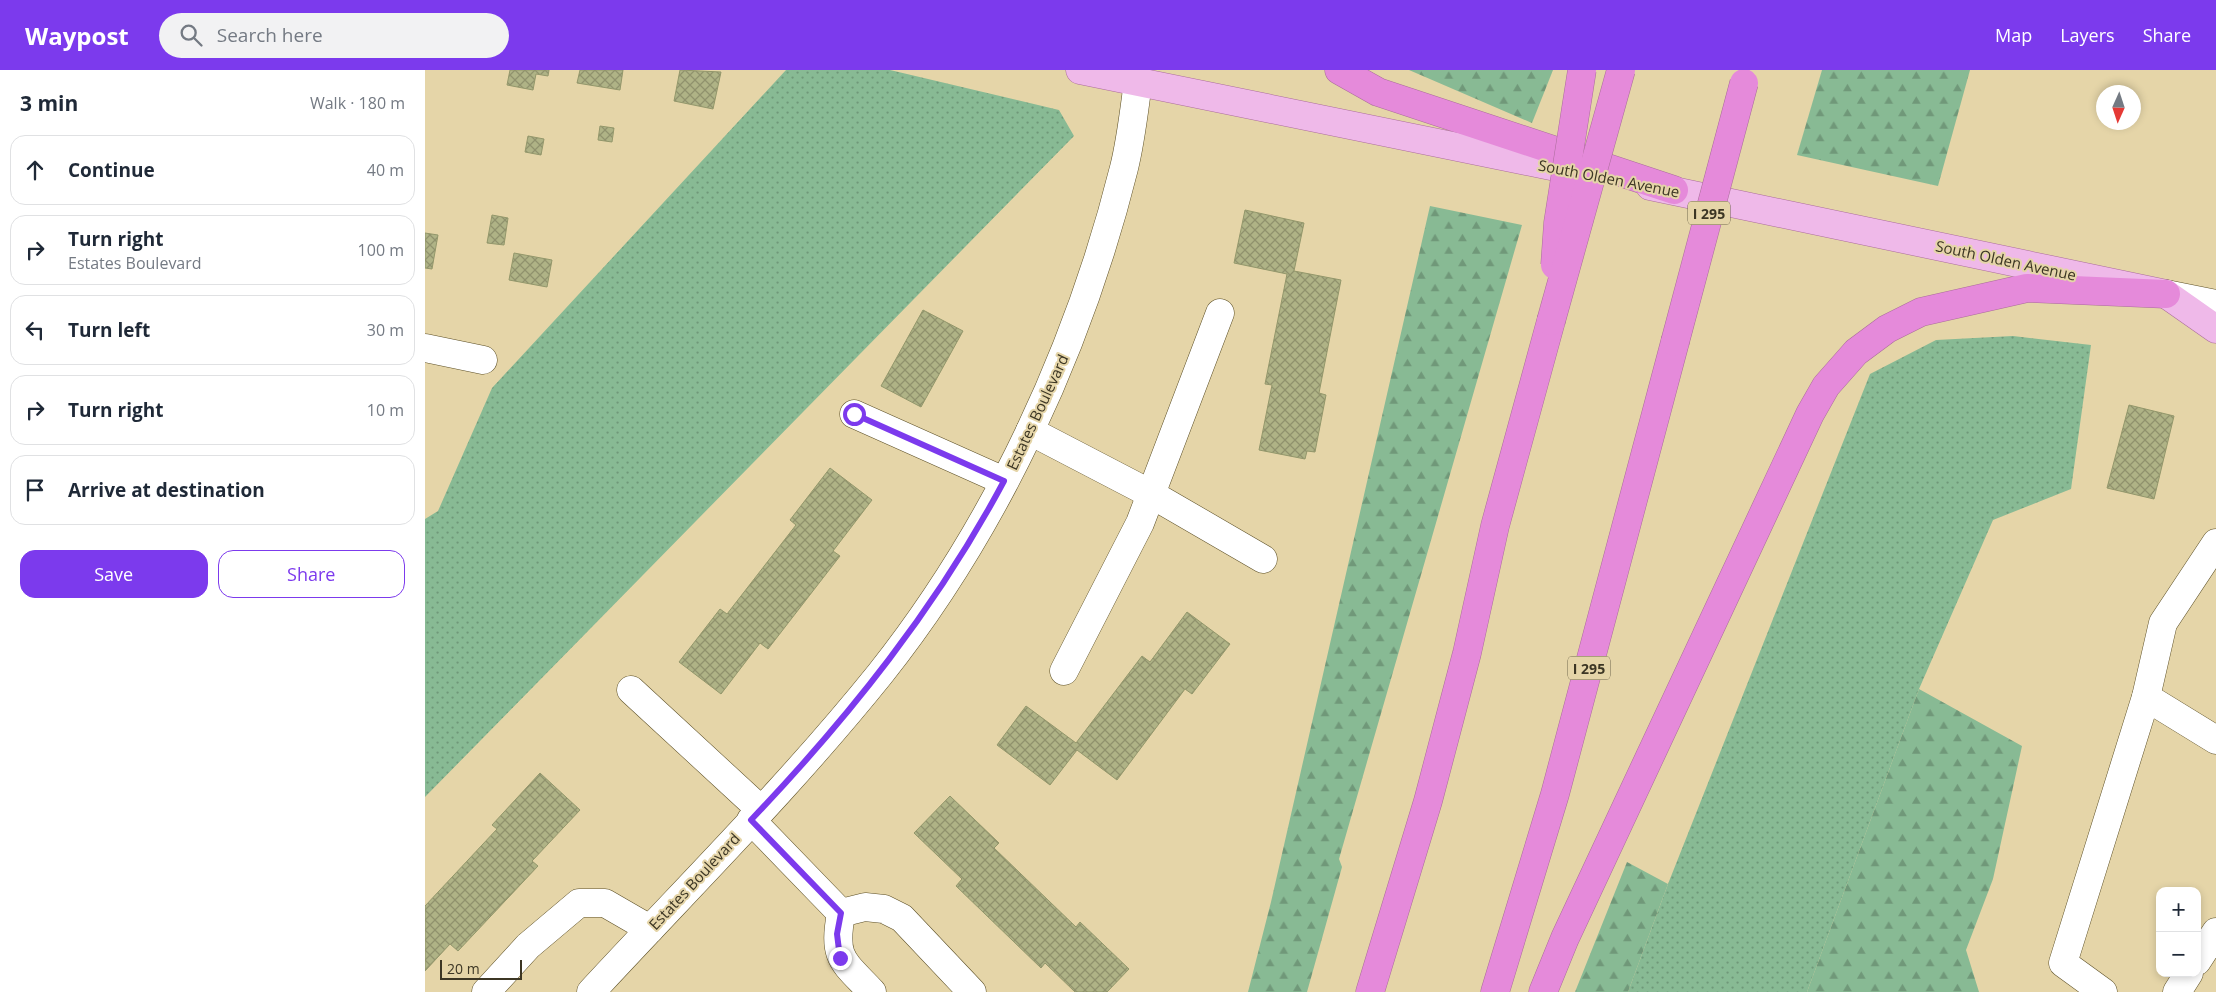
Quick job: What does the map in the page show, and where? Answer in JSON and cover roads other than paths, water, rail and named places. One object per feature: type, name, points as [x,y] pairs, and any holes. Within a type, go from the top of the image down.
[{"type":"highway","points":[[1339,70],[1378,92],[1674,190]]},
{"type":"highway","points":[[1551,321],[1558,223],[1583,70]]},
{"type":"highway","points":[[1370,992],[1428,801],[1467,653],[1495,526],[1621,70]]},
{"type":"highway","name":"I 295","points":[[1495,992],[1563,766],[1745,77]]},
{"type":"highway","points":[[1543,992],[1565,938],[1811,414],[1826,386],[1856,352],[1887,329],[1921,312],[2027,288],[2166,294]]},
{"type":"main road","name":"South Olden Avenue","points":[[1080,70],[1674,190],[2166,294],[2216,329]]},
{"type":"street","name":"Estates Boulevard","points":[[591,992],[821,744],[881,672],[936,595],[986,515],[1030,431],[1068,345],[1099,256],[1125,165],[1139,82]]},
{"type":"street","points":[[2166,294],[2216,304]]},
{"type":"street","points":[[1065,671],[1140,523],[1220,313]]},
{"type":"street","points":[[425,348],[483,360]]},
{"type":"street","points":[[854,414],[1004,481]]},
{"type":"street","points":[[1030,431],[1151,494],[1263,559]]},
{"type":"street","points":[[2103,992],[2063,963],[2146,697],[2163,624],[2216,543]]},
{"type":"street","points":[[631,690],[756,815],[841,913]]},
{"type":"street","points":[[2146,697],[2216,740]]},
{"type":"street","points":[[486,992],[528,946],[579,903],[605,903],[650,929]]},
{"type":"street","points":[[841,913],[865,907],[884,909],[902,918],[972,992]]},
{"type":"street","points":[[841,913],[837,934],[840,958],[872,992]]},
{"type":"street","points":[[2201,955],[2216,932]]},
{"type":"street","points":[[2177,992],[2186,977]]}]
